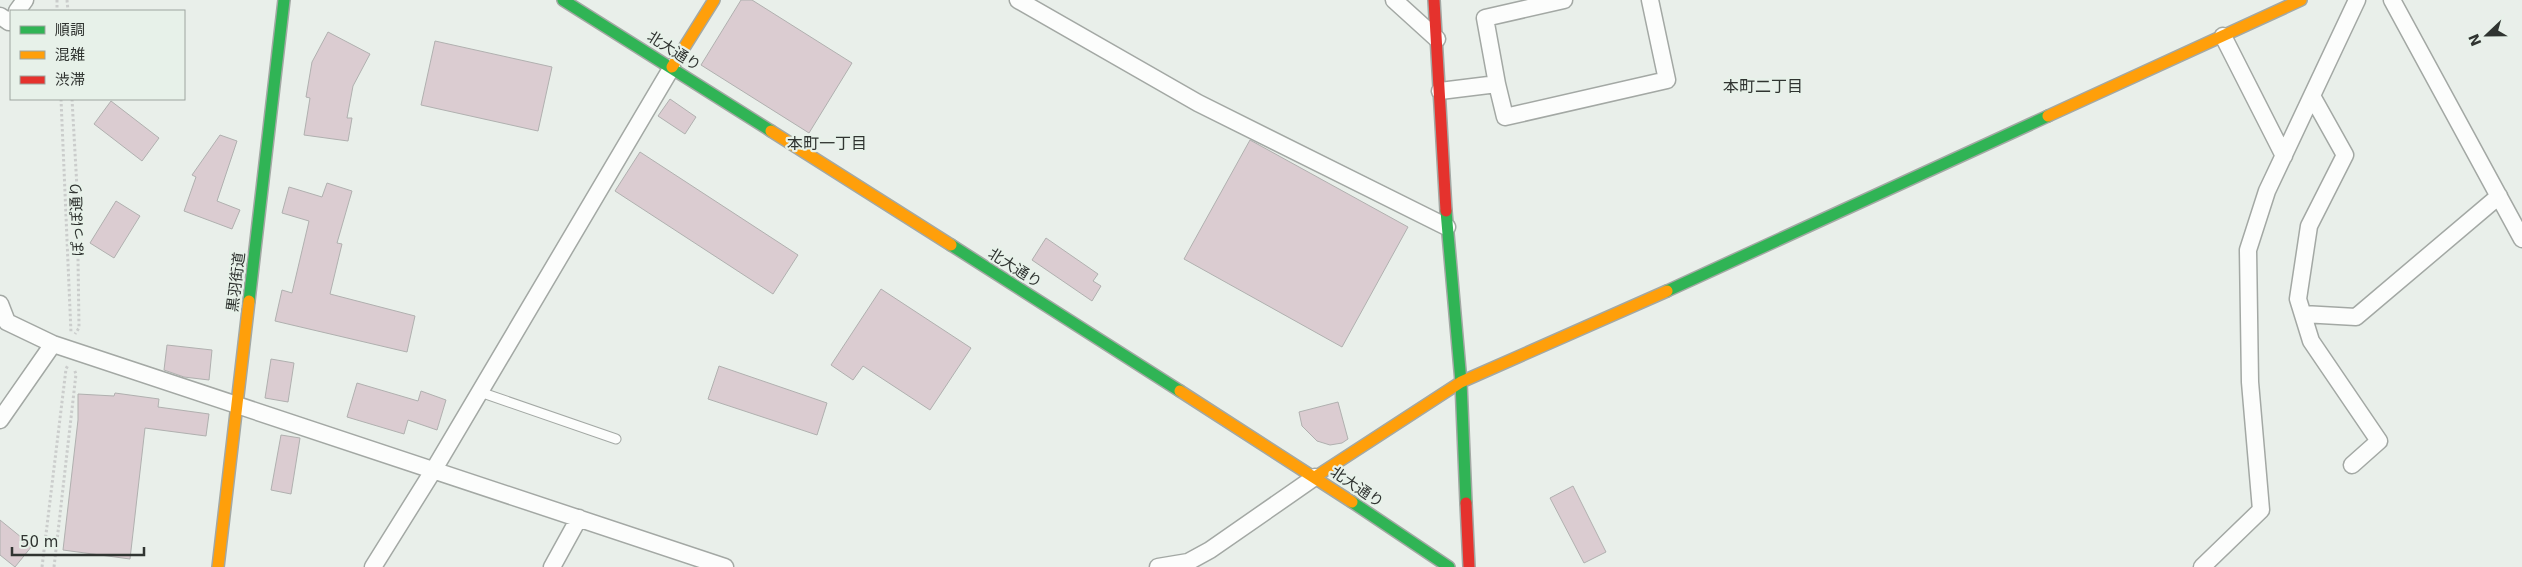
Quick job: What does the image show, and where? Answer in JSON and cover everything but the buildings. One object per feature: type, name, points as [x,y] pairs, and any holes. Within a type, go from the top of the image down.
[{"type":"street","name":"黒羽街道","points":[[218,567],[284,0]]},
{"type":"street","name":"北大通り","points":[[563,0],[672,67],[788,144],[1125,355],[1315,477],[1449,567]]},
{"type":"street","points":[[373,567],[433,471],[672,67],[714,0]]},
{"type":"street","points":[[1018,0],[1198,103],[1447,226]]},
{"type":"street","points":[[1394,0],[1437,39]]},
{"type":"street","points":[[1434,0],[1447,226],[1461,382],[1469,567]]},
{"type":"street","points":[[1564,0],[1485,18],[1505,117],[1667,80],[1650,0]]},
{"type":"street","points":[[1158,567],[1188,562],[1210,550],[1315,477],[1461,382],[1667,291],[2301,0]]},
{"type":"street","points":[[2202,567],[2261,510],[2250,382],[2248,250],[2267,191],[2357,0]]},
{"type":"street","points":[[2392,0],[2522,239]]},
{"type":"street","points":[[2223,36],[2284,156]]},
{"type":"street","points":[[1440,91],[1497,84]]},
{"type":"street","points":[[2312,96],[2345,155],[2309,226],[2298,299],[2311,341],[2379,441],[2352,465]]},
{"type":"street","points":[[2303,314],[2356,317],[2499,196]]},
{"type":"street","points":[[2,312],[7,322],[53,344],[725,567]]},
{"type":"street","points":[[0,420],[53,344]]},
{"type":"street","points":[[552,567],[579,518]]},
{"type":"lane","points":[[480,392],[616,438]]},
{"type":"path","name":"ぽっぽ通り","points":[[61,100],[70,331],[73,338],[79,328],[79,318],[77,188],[72,100]]},
{"type":"path","points":[[42,567],[66,369],[71,360],[76,374],[54,567]]},
{"type":"traffic: fast","points":[[249,301],[284,0]]},
{"type":"traffic: fast","points":[[563,0],[771,131]]},
{"type":"traffic: fast","points":[[1667,291],[2048,116]]},
{"type":"traffic: fast","points":[[1446,211],[1461,382],[1466,503]]},
{"type":"traffic: fast","points":[[951,245],[1180,391]]},
{"type":"traffic: fast","points":[[1352,502],[1449,567]]},
{"type":"traffic: slow","points":[[672,67],[714,0]]},
{"type":"traffic: slow","points":[[2048,116],[2301,0]]},
{"type":"traffic: slow","points":[[771,131],[951,245]]},
{"type":"traffic: slow","points":[[1315,477],[1461,382],[1667,291]]},
{"type":"traffic: slow","points":[[218,567],[249,301]]},
{"type":"traffic: slow","points":[[1180,391],[1352,502]]},
{"type":"traffic: jam","points":[[1434,0],[1446,211]]},
{"type":"traffic: jam","points":[[1466,503],[1469,567]]},
{"type":"district","name":"本町二丁目","points":[[1763,86]]},
{"type":"district","name":"本町一丁目","points":[[827,143]]}]
